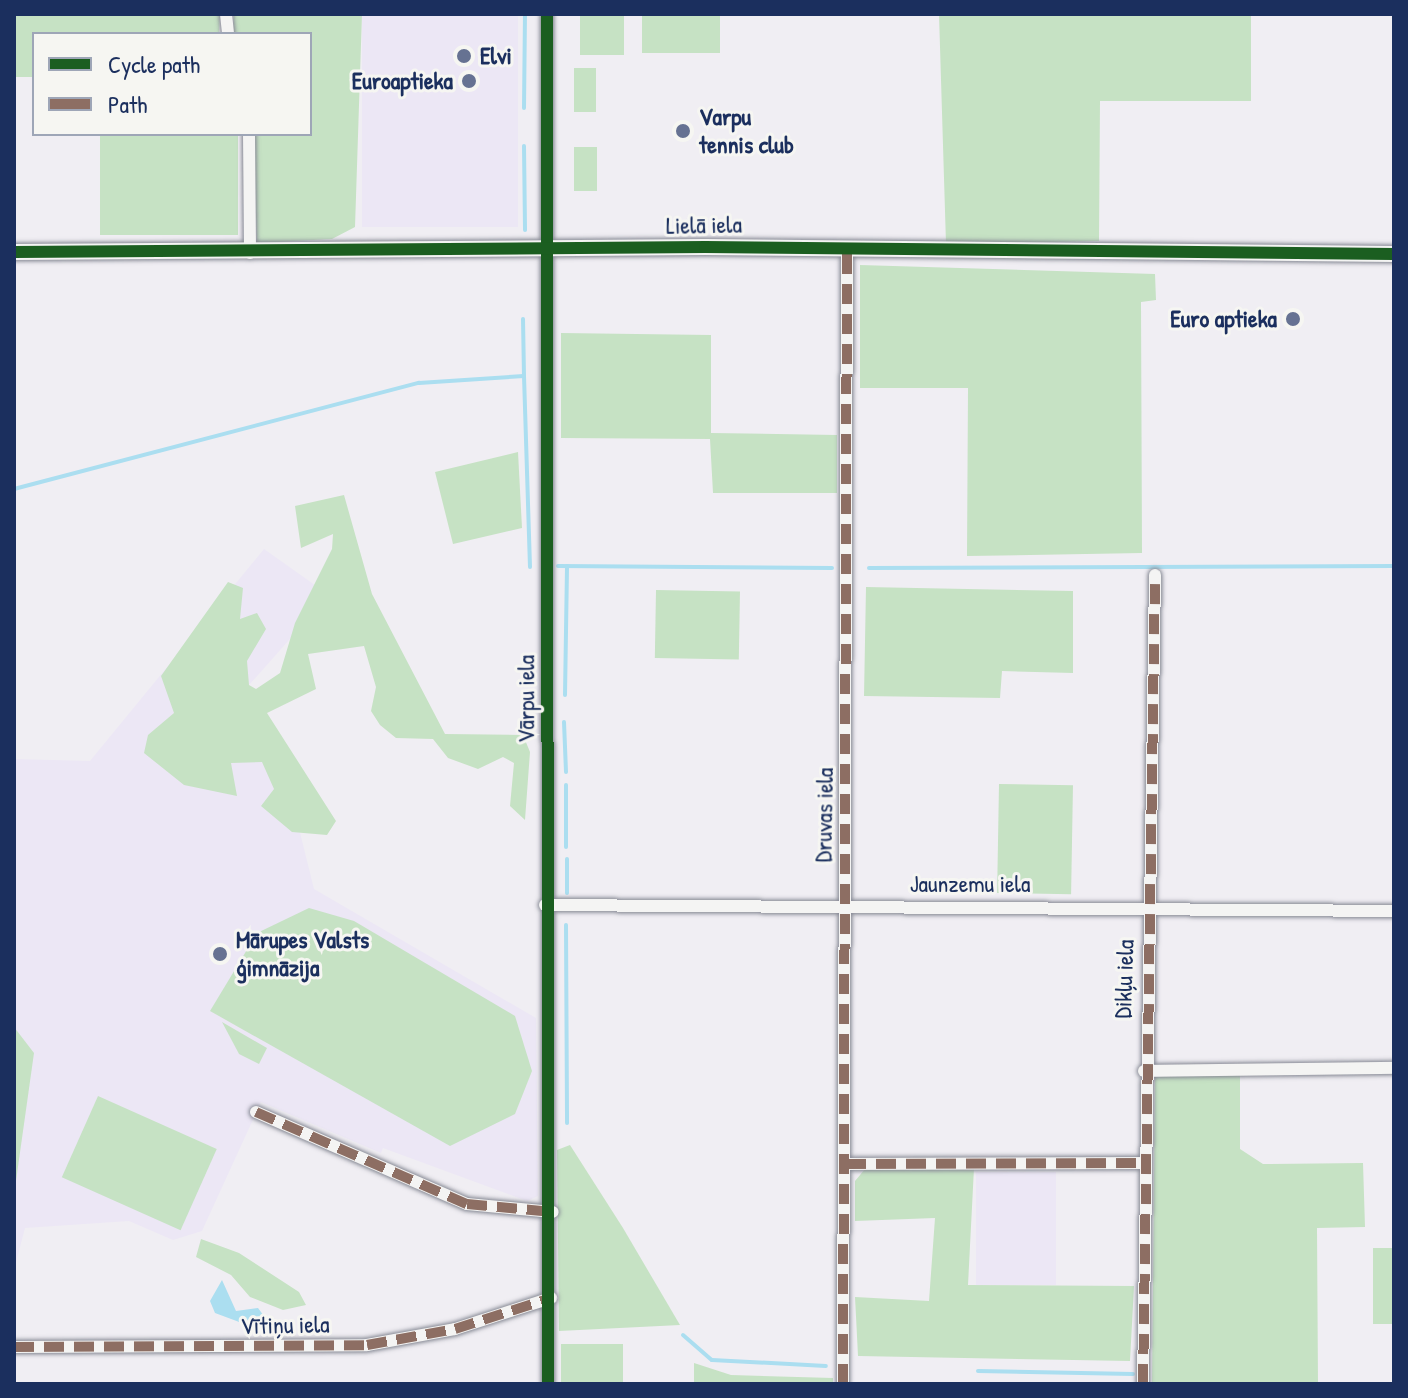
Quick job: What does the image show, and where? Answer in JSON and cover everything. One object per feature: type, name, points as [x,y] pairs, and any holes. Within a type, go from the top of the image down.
[{"type":"street","name":"Vārpu iela","points":[[547,14],[545,905],[553,1212],[548,1384]]},
{"type":"street","points":[[249,136],[250,253]]},
{"type":"street","name":"Lielā iela","points":[[14,252],[250,253],[847,247],[1394,254]]},
{"type":"street","name":"Druvas iela","points":[[843,1384],[847,247]]},
{"type":"street","name":"Dikļu iela","points":[[1143,1384],[1142,1163],[1155,575]]},
{"type":"street","name":"Jaunzemu iela","points":[[545,905],[845,909],[1149,905],[1394,911]]},
{"type":"street","points":[[1144,1071],[1394,1068]]},
{"type":"street","points":[[256,1112],[467,1204],[553,1212]]},
{"type":"street","points":[[846,1164],[1142,1163]]},
{"type":"street","name":"Vītiņu iela","points":[[14,1347],[367,1345],[455,1329],[551,1298]]},
{"type":"shaded area","points":[[362,14],[518,14],[518,227],[362,227]]},
{"type":"shaded area","name":"Mārupes Valsts ģimnāzija","points":[[264,549],[329,595],[249,685],[286,776],[314,889],[536,1018],[538,1196],[527,1201],[383,1148],[381,1153],[261,1102],[202,1231],[173,1240],[129,1221],[25,1228],[14,1270],[14,759],[90,761]]},
{"type":"shaded area","points":[[976,1172],[1056,1172],[1056,1285],[976,1285]]},
{"type":"green space","points":[[14,14],[220,14],[219,32],[32,32],[32,77],[14,77]]},
{"type":"green space","points":[[234,14],[362,14],[355,227],[332,239],[257,243],[253,136],[312,136],[312,32],[233,32]]},
{"type":"green space","points":[[580,14],[624,14],[624,55],[580,55]]},
{"type":"green space","points":[[642,14],[720,14],[720,53],[642,53]]},
{"type":"green space","points":[[939,14],[1251,14],[1251,101],[1100,101],[1099,241],[946,244]]},
{"type":"green space","points":[[574,68],[596,68],[596,112],[574,112]]},
{"type":"green space","points":[[100,136],[238,136],[238,235],[100,235]]},
{"type":"green space","points":[[574,147],[597,147],[597,191],[574,191]]},
{"type":"green space","points":[[860,265],[1155,274],[1156,300],[1141,302],[1142,553],[967,556],[968,388],[860,388]]},
{"type":"green space","points":[[561,333],[711,335],[711,433],[837,435],[837,493],[713,493],[710,439],[561,438]]},
{"type":"green space","points":[[518,452],[522,528],[453,544],[435,472]]},
{"type":"green space","points":[[344,495],[372,594],[445,734],[523,735],[530,752],[525,820],[510,806],[514,763],[503,757],[478,769],[448,758],[433,739],[396,738],[380,725],[371,711],[376,687],[364,646],[308,654],[316,689],[267,713],[336,821],[327,835],[292,832],[261,806],[274,789],[262,762],[231,763],[237,796],[184,785],[144,753],[148,735],[174,713],[161,676],[228,582],[243,588],[240,619],[257,613],[266,629],[247,661],[249,685],[256,689],[280,673],[295,623],[332,549],[333,534],[301,548],[295,506]]},
{"type":"green space","points":[[866,587],[1073,591],[1073,673],[1002,671],[1000,698],[864,696]]},
{"type":"green space","points":[[656,590],[740,591],[739,659],[655,658]]},
{"type":"green space","points":[[999,784],[1073,785],[1071,894],[997,893]]},
{"type":"green space","points":[[309,908],[354,921],[515,1016],[532,1071],[515,1114],[450,1146],[210,1011],[257,933]]},
{"type":"green space","points":[[222,1022],[267,1048],[259,1064],[239,1054]]},
{"type":"green space","points":[[14,1027],[34,1053],[14,1195]]},
{"type":"green space","points":[[1240,1073],[1240,1149],[1263,1164],[1363,1163],[1365,1227],[1317,1228],[1318,1384],[1152,1384],[1155,1074]]},
{"type":"green space","points":[[98,1096],[217,1149],[181,1230],[62,1177]]},
{"type":"green space","points":[[570,1145],[680,1325],[559,1331],[557,1150]]},
{"type":"green space","points":[[974,1168],[968,1285],[1134,1286],[1130,1361],[858,1356],[855,1297],[929,1301],[935,1218],[855,1221],[855,1181],[865,1169]]},
{"type":"green space","points":[[201,1239],[239,1253],[299,1292],[306,1305],[283,1310],[250,1297],[231,1275],[196,1257]]},
{"type":"green space","points":[[1373,1248],[1394,1248],[1394,1324],[1373,1324]]},
{"type":"green space","points":[[561,1344],[623,1344],[623,1384],[561,1384]]},
{"type":"green space","points":[[694,1363],[731,1375],[833,1378],[833,1384],[694,1384]]},
{"type":"water","points":[[222,1280],[236,1311],[258,1308],[267,1320],[258,1329],[215,1313],[210,1301]]},
{"type":"waterway","points":[[524,108],[525,14]]},
{"type":"waterway","points":[[524,146],[525,230]]},
{"type":"waterway","points":[[14,489],[419,383],[524,376],[523,319]]},
{"type":"waterway","points":[[524,376],[530,567]]},
{"type":"waterway","points":[[558,566],[832,568]]},
{"type":"waterway","points":[[565,695],[567,566]]},
{"type":"waterway","points":[[869,568],[1394,566]]},
{"type":"waterway","points":[[564,722],[566,772]]},
{"type":"waterway","points":[[566,785],[566,847]]},
{"type":"waterway","points":[[567,859],[567,893]]},
{"type":"waterway","points":[[566,925],[567,1123]]},
{"type":"waterway","points":[[683,1335],[712,1360],[826,1366]]},
{"type":"waterway","points":[[978,1371],[1133,1374]]},
{"type":"marked path","points":[[843,1384],[847,247]]},
{"type":"marked path","points":[[1143,1384],[1155,575]]},
{"type":"marked path","points":[[256,1112],[467,1204],[553,1212]]},
{"type":"marked path","points":[[846,1164],[1142,1163]]},
{"type":"marked path","points":[[14,1347],[367,1345],[455,1329],[551,1298]]},
{"type":"cycle path","points":[[547,14],[548,1384]]},
{"type":"cycle path","points":[[14,252],[705,247],[1394,254]]},
{"type":"place","name":"Elvi","points":[[464,56]]},
{"type":"place","name":"Euroaptieka","points":[[469,81]]},
{"type":"place","name":"Varpu tennis club","points":[[683,131]]},
{"type":"place","name":"Euro aptieka","points":[[1293,319]]},
{"type":"place","name":"Mārupes Valsts ģimnāzija","points":[[220,954]]}]
